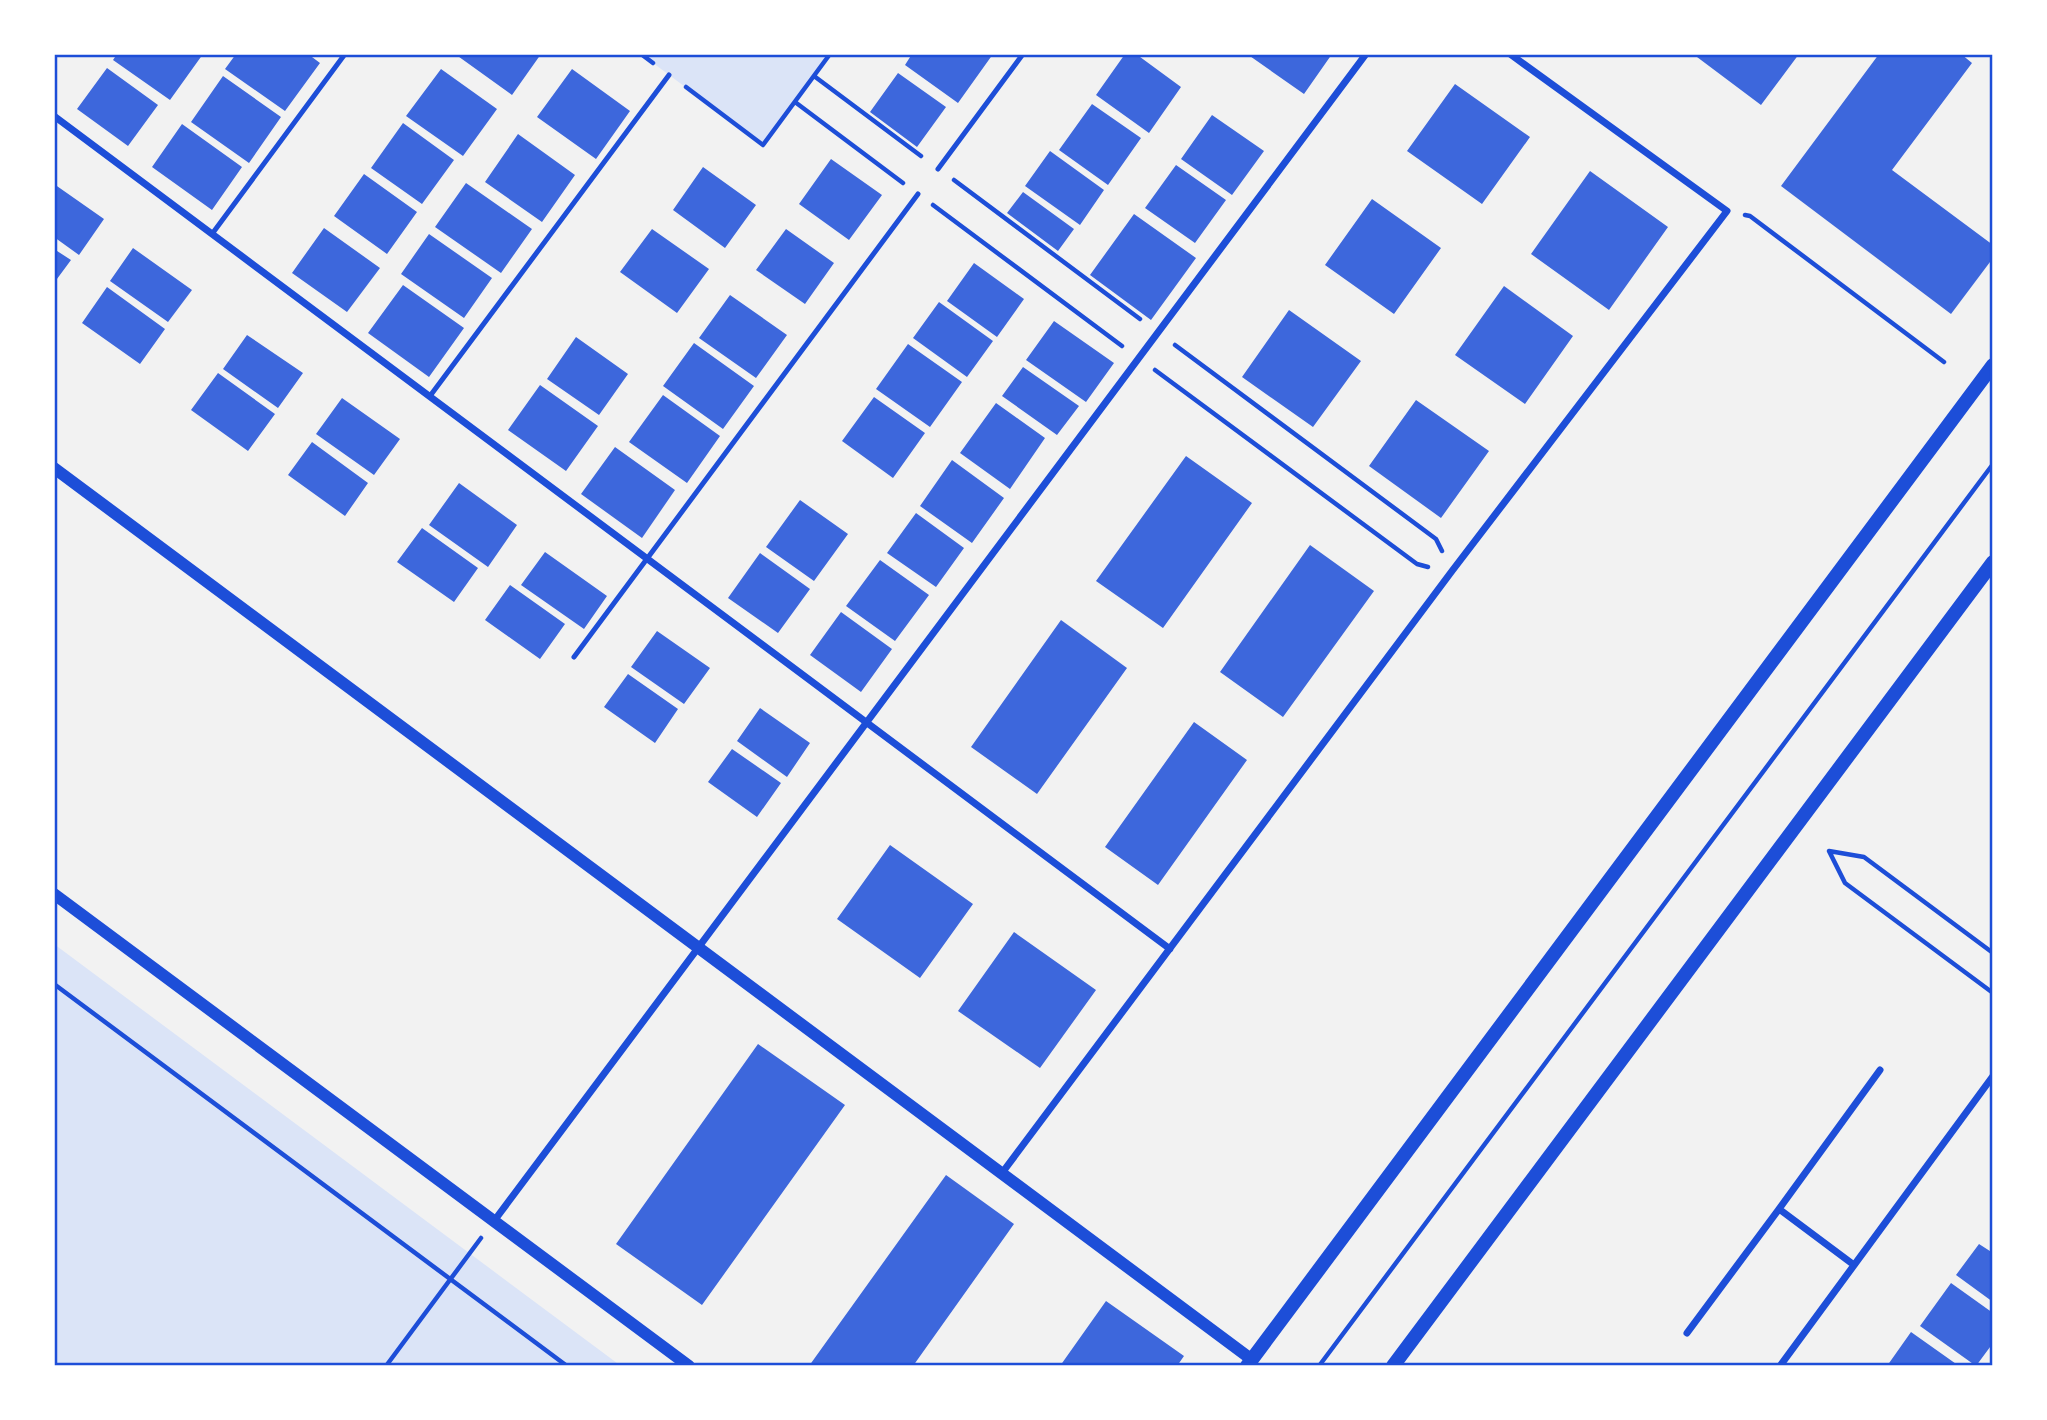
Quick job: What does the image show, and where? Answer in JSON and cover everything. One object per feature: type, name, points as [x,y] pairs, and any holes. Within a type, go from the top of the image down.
[{"type":"main road","points":[[1249,1362],[1993,365]]},
{"type":"main road","points":[[1393,1366],[1993,562]]},
{"type":"street","points":[[494,1221],[1366,54]]},
{"type":"street","points":[[1002,1173],[1460,560],[1727,211],[1510,54]]},
{"type":"street","points":[[54,116],[1170,949]]},
{"type":"street","points":[[54,468],[1002,1173],[1249,1362]]},
{"type":"street","points":[[54,894],[689,1366]]},
{"type":"street","points":[[1687,1333],[1880,1070]]},
{"type":"street","points":[[1780,1366],[1993,1076]]},
{"type":"street","points":[[1779,1209],[1854,1265]]},
{"type":"lane","points":[[212,234],[345,54]]},
{"type":"lane","points":[[938,169],[1023,54]]},
{"type":"lane","points":[[430,397],[669,75]]},
{"type":"lane","points":[[574,657],[918,194]]},
{"type":"path","points":[[641,54],[763,145],[830,54]]},
{"type":"path","points":[[1727,211],[1750,216],[1944,362]]},
{"type":"path","points":[[1319,1366],[1993,464]]},
{"type":"path","points":[[1993,953],[1864,857],[1829,851],[1845,883],[1993,993]]},
{"type":"path","points":[[54,984],[567,1366]]},
{"type":"path","points":[[386,1366],[494,1221]]},
{"type":"shaded area","points":[[641,54],[830,54],[763,145]]},
{"type":"shaded area","points":[[54,944],[621,1366],[54,1366]]},
{"type":"building","points":[[117,54],[203,54],[170,100],[113,60]]},
{"type":"building","points":[[236,54],[308,54],[320,63],[285,111],[225,69]]},
{"type":"building","points":[[455,54],[541,54],[512,95]]},
{"type":"building","points":[[912,54],[993,54],[958,103],[905,65]]},
{"type":"building","points":[[1125,54],[1136,54],[1181,87],[1149,133],[1096,95]]},
{"type":"building","points":[[1247,54],[1332,54],[1304,94]]},
{"type":"building","points":[[1693,54],[1799,54],[1761,105]]},
{"type":"building","points":[[1879,54],[1961,54],[1972,63],[1892,170],[1993,245],[1993,258],[1951,314],[1781,186]]},
{"type":"building","points":[[107,68],[158,105],[128,146],[77,109]]},
{"type":"building","points":[[441,69],[497,109],[463,156],[406,116]]},
{"type":"building","points":[[572,69],[630,111],[596,159],[537,117]]},
{"type":"building","points":[[898,73],[946,107],[917,147],[870,112]]},
{"type":"building","points":[[223,76],[281,117],[249,163],[191,122]]},
{"type":"building","points":[[1455,84],[1530,137],[1482,204],[1407,151]]},
{"type":"building","points":[[1092,104],[1141,138],[1108,185],[1059,150]]},
{"type":"building","points":[[1212,115],[1264,151],[1232,195],[1181,159]]},
{"type":"building","points":[[403,123],[454,160],[422,204],[371,168]]},
{"type":"building","points":[[182,124],[242,167],[212,210],[152,167]]},
{"type":"building","points":[[518,134],[575,175],[542,222],[485,182]]},
{"type":"building","points":[[1050,151],[1104,190],[1080,225],[1025,186]]},
{"type":"building","points":[[831,159],[882,195],[849,240],[799,204]]},
{"type":"building","points":[[1176,165],[1226,200],[1195,243],[1145,208]]},
{"type":"building","points":[[703,167],[756,205],[725,248],[673,210]]},
{"type":"building","points":[[1590,171],[1668,227],[1609,310],[1531,254]]},
{"type":"building","points":[[364,174],[417,212],[387,254],[334,216]]},
{"type":"building","points":[[466,183],[532,229],[501,273],[435,227]]},
{"type":"building","points":[[54,184],[104,219],[79,255],[54,237]]},
{"type":"building","points":[[1023,192],[1074,229],[1058,251],[1007,213]]},
{"type":"building","points":[[1372,199],[1441,248],[1394,314],[1325,265]]},
{"type":"building","points":[[1134,214],[1196,258],[1151,320],[1090,275]]},
{"type":"building","points":[[324,228],[380,268],[347,312],[292,273]]},
{"type":"building","points":[[652,229],[709,269],[677,313],[620,272]]},
{"type":"building","points":[[786,229],[834,263],[805,304],[756,270]]},
{"type":"building","points":[[429,234],[492,278],[464,318],[401,274]]},
{"type":"building","points":[[133,248],[192,290],[168,322],[110,281]]},
{"type":"building","points":[[54,249],[71,260],[54,283]]},
{"type":"building","points":[[974,263],[1024,299],[997,337],[947,301]]},
{"type":"building","points":[[403,285],[464,328],[429,377],[368,333]]},
{"type":"building","points":[[1504,286],[1573,336],[1525,404],[1455,355]]},
{"type":"building","points":[[107,287],[165,329],[140,364],[82,323]]},
{"type":"building","points":[[730,295],[787,335],[756,378],[699,338]]},
{"type":"building","points":[[939,302],[993,341],[967,377],[913,338]]},
{"type":"building","points":[[1289,310],[1361,361],[1313,427],[1242,377]]},
{"type":"building","points":[[1054,321],[1114,363],[1086,402],[1026,360]]},
{"type":"building","points":[[247,335],[303,373],[278,408],[223,369]]},
{"type":"building","points":[[576,337],[628,374],[599,415],[547,379]]},
{"type":"building","points":[[694,343],[754,386],[723,429],[663,386]]},
{"type":"building","points":[[908,344],[962,382],[930,427],[876,389]]},
{"type":"building","points":[[1023,367],[1079,406],[1057,435],[1002,396]]},
{"type":"building","points":[[218,373],[275,414],[248,451],[191,410]]},
{"type":"building","points":[[540,385],[598,426],[566,471],[508,430]]},
{"type":"building","points":[[663,395],[720,436],[687,483],[629,442]]},
{"type":"building","points":[[874,397],[925,433],[893,478],[842,441]]},
{"type":"building","points":[[342,398],[400,439],[374,475],[316,434]]},
{"type":"building","points":[[1416,400],[1489,451],[1441,518],[1369,466]]},
{"type":"building","points":[[996,403],[1045,438],[1010,489],[960,453]]},
{"type":"building","points":[[312,442],[368,483],[345,516],[288,475]]},
{"type":"building","points":[[615,447],[675,490],[642,538],[581,494]]},
{"type":"building","points":[[1186,456],[1252,503],[1163,628],[1096,581]]},
{"type":"building","points":[[952,460],[1004,498],[972,543],[920,506]]},
{"type":"building","points":[[459,483],[517,525],[488,567],[429,525]]},
{"type":"building","points":[[800,500],[848,534],[814,581],[766,547]]},
{"type":"building","points":[[916,513],[964,548],[936,587],[887,553]]},
{"type":"building","points":[[422,528],[478,568],[454,602],[397,562]]},
{"type":"building","points":[[1310,545],[1374,591],[1283,717],[1220,672]]},
{"type":"building","points":[[545,552],[607,596],[584,629],[521,585]]},
{"type":"building","points":[[760,553],[810,589],[778,633],[728,598]]},
{"type":"building","points":[[880,560],[929,595],[895,641],[846,606]]},
{"type":"building","points":[[510,585],[565,624],[540,659],[485,620]]},
{"type":"building","points":[[841,612],[892,649],[861,692],[810,655]]},
{"type":"building","points":[[1061,620],[1127,668],[1037,794],[971,747]]},
{"type":"building","points":[[657,631],[710,668],[684,704],[631,667]]},
{"type":"building","points":[[628,674],[678,709],[655,743],[604,707]]},
{"type":"building","points":[[760,708],[810,743],[787,777],[737,741]]},
{"type":"building","points":[[1194,722],[1247,760],[1158,885],[1105,847]]},
{"type":"building","points":[[732,749],[781,783],[757,817],[708,782]]},
{"type":"building","points":[[890,845],[973,904],[920,978],[837,919]]},
{"type":"building","points":[[1014,932],[1096,990],[1040,1068],[958,1011]]},
{"type":"building","points":[[758,1044],[845,1105],[702,1305],[616,1244]]},
{"type":"building","points":[[946,1175],[1014,1224],[913,1366],[809,1366]]},
{"type":"building","points":[[1979,1244],[1993,1253],[1993,1302],[1956,1275]]},
{"type":"building","points":[[1951,1283],[1993,1313],[1993,1343],[1976,1366],[1920,1326]]},
{"type":"building","points":[[1106,1301],[1184,1356],[1177,1366],[1060,1366]]},
{"type":"building","points":[[1911,1332],[1959,1366],[1887,1366]]}]
